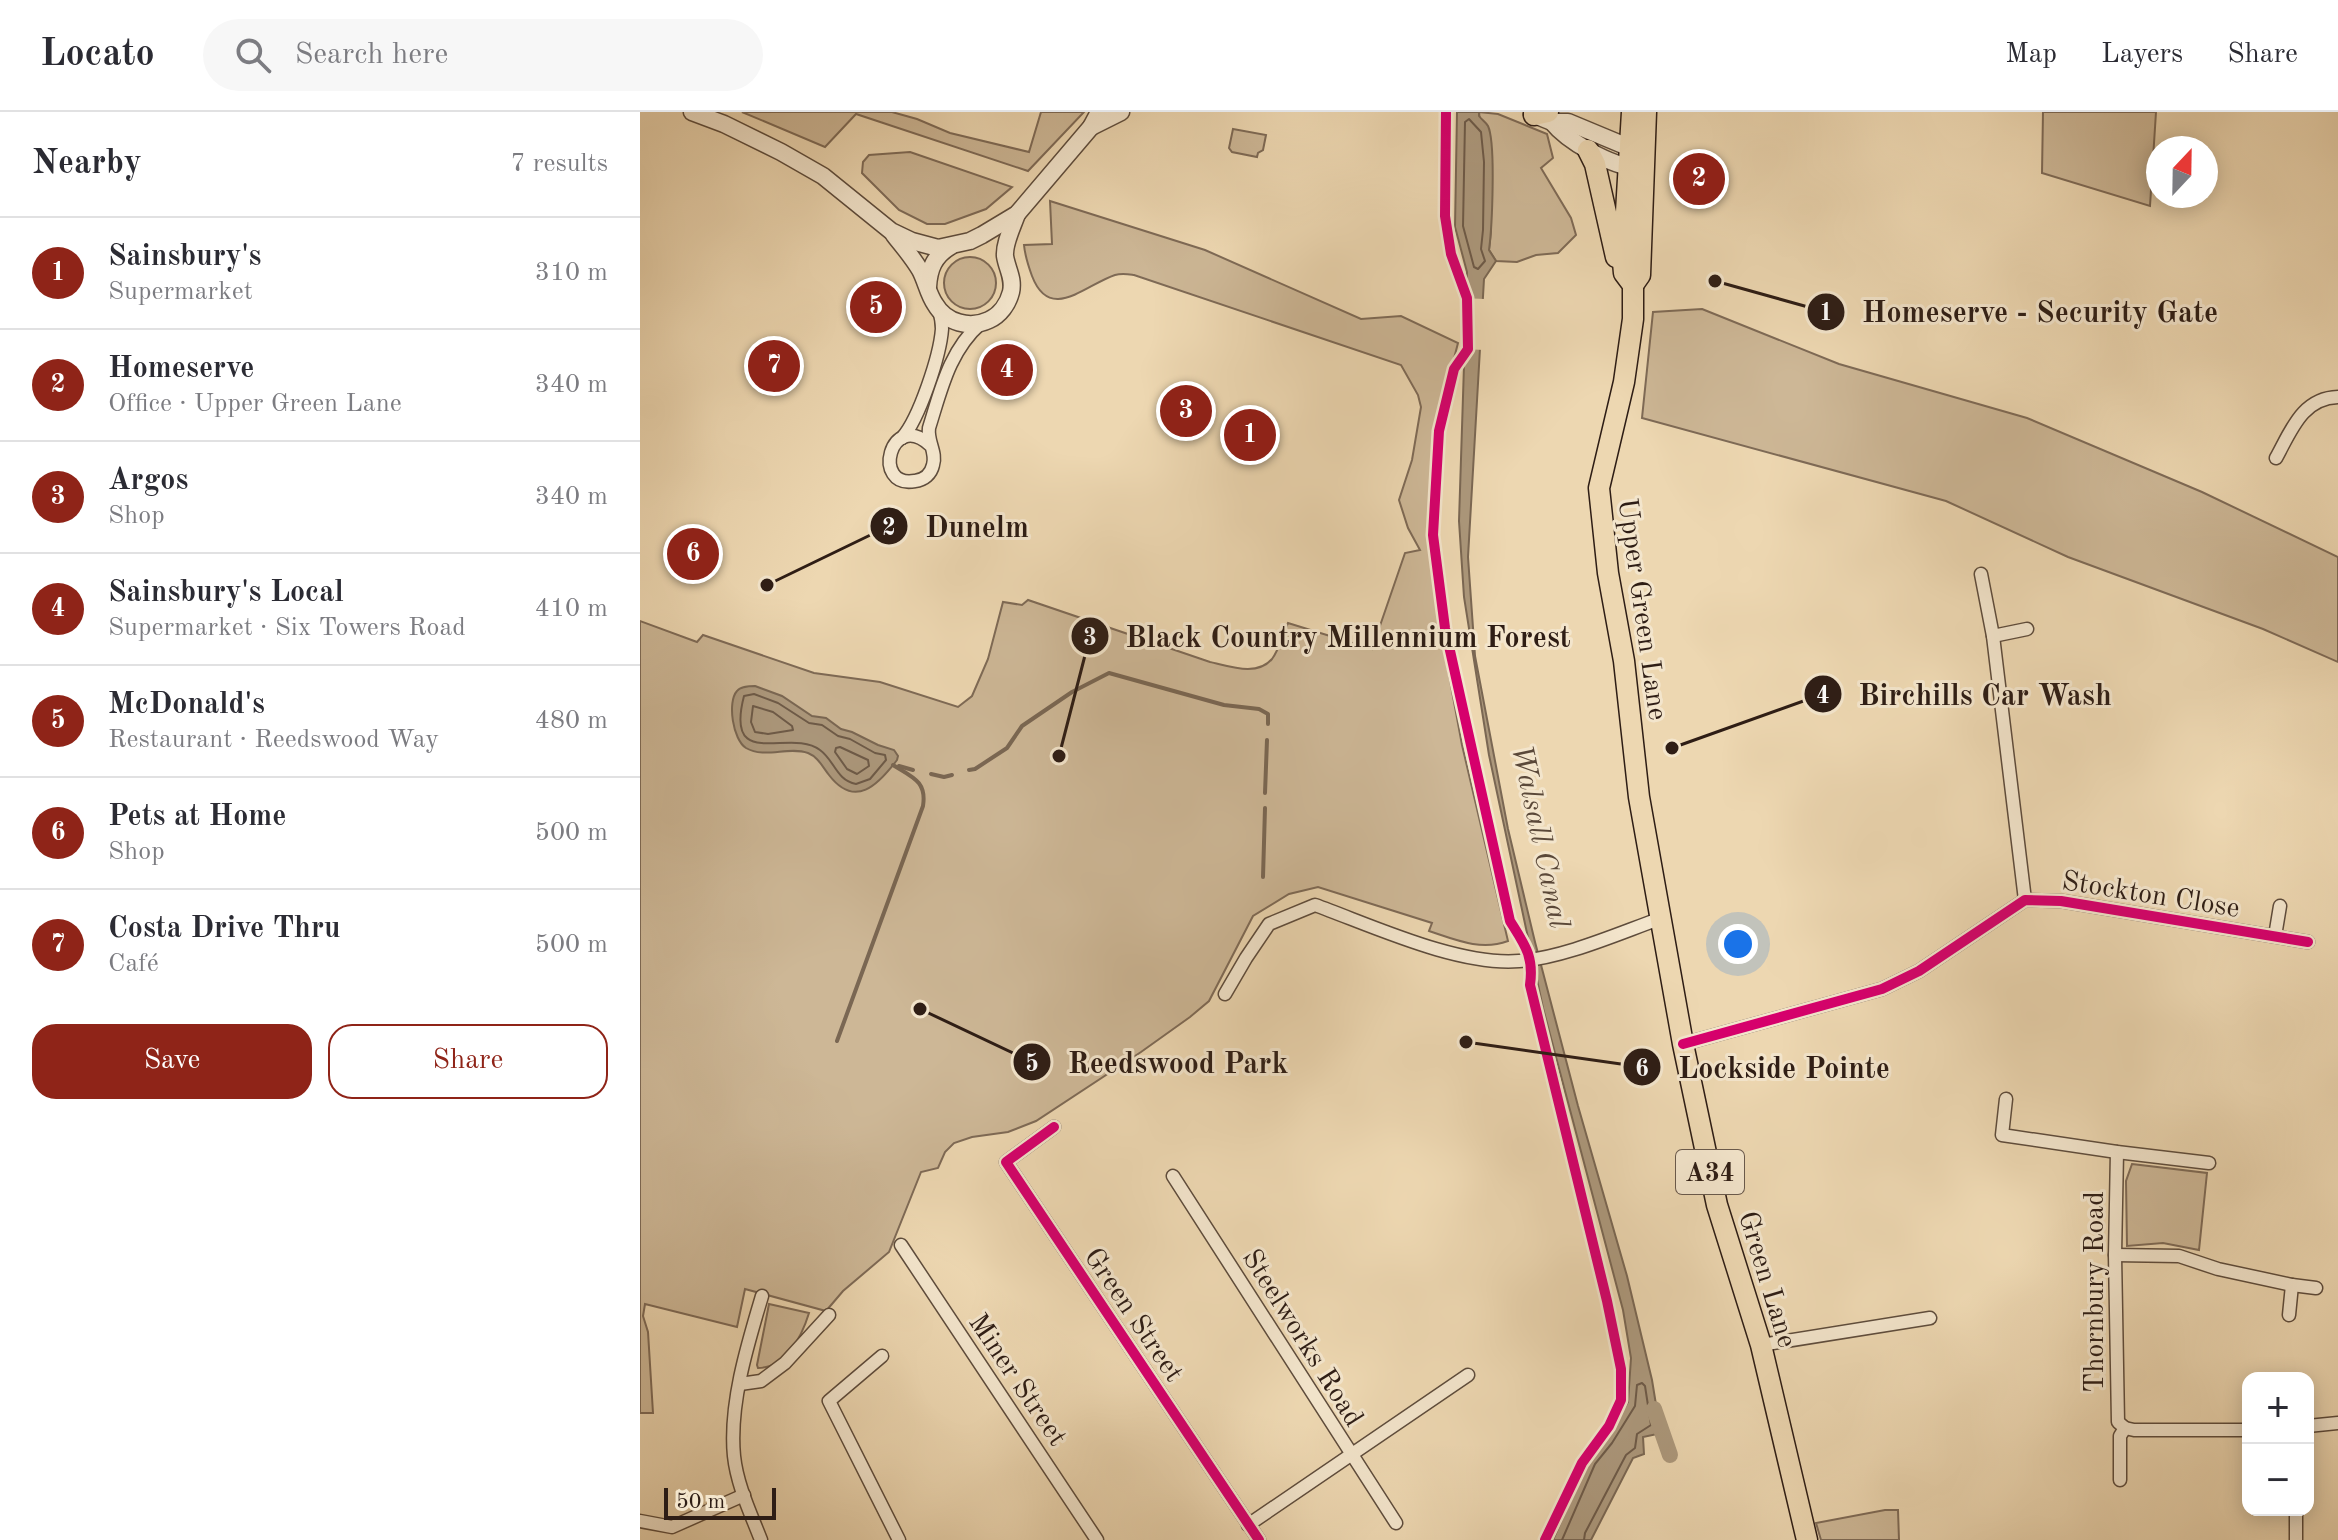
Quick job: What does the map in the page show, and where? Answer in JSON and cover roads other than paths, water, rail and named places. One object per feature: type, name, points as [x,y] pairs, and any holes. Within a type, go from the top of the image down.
[{"type":"highway","name":"A34","points":[[1632,112],[1637,158],[1640,275],[1633,285],[1624,273],[1623,262],[1637,158],[1646,112]]},
{"type":"highway","points":[[1588,150],[1595,164],[1615,254],[1623,262]]},
{"type":"highway","name":"Upper Green Lane","points":[[1633,285],[1633,319],[1624,382],[1599,488],[1608,573],[1624,661],[1639,797]]},
{"type":"highway","name":"Green Lane","points":[[1639,797],[1659,919],[1717,1205],[1761,1345],[1807,1540]]},
{"type":"street","points":[[692,112],[724,124],[823,176],[891,231],[918,267],[938,309],[954,321],[967,325],[994,318],[1010,296],[1013,284],[1005,254],[1022,208],[1095,120],[1121,112]]},
{"type":"street","points":[[1540,115],[1568,122],[1637,158]]},
{"type":"street","points":[[1540,115],[1562,135],[1588,150],[1637,158]]},
{"type":"street","points":[[928,287],[929,273],[943,250],[1022,208]]},
{"type":"street","points":[[891,231],[938,248],[962,242],[989,245],[999,252],[1009,267]]},
{"type":"street","points":[[938,309],[942,328],[940,346],[917,415],[911,428],[891,449],[889,463],[896,476],[909,482],[924,478],[933,467],[929,428],[951,361],[981,323]]},
{"type":"street","points":[[2276,458],[2299,416],[2310,405],[2323,398],[2338,397]]},
{"type":"street","points":[[902,438],[917,437],[930,445]]},
{"type":"street","points":[[1981,574],[1993,636],[2025,900]]},
{"type":"street","points":[[1993,636],[2027,629]]},
{"type":"street","name":"Stockton Close","points":[[1683,1044],[1882,989],[1919,971],[2025,900],[2061,901],[2308,942]]},
{"type":"street","points":[[1225,994],[1269,924],[1315,905],[1434,948],[1496,962],[1551,956],[1659,919]]},
{"type":"street","name":"Stockton Close","points":[[2275,936],[2280,906]]},
{"type":"street","name":"Thornbury Road","points":[[2006,1099],[2002,1135],[2209,1163]]},
{"type":"street","name":"Green Street","points":[[1054,1127],[1006,1162],[1259,1540]]},
{"type":"street","name":"Thornbury Road","points":[[2117,1152],[2118,1422],[2134,1430],[2242,1430]]},
{"type":"street","name":"Steelworks Road","points":[[1173,1176],[1396,1523]]},
{"type":"street","name":"Miner Street","points":[[901,1245],[1097,1540]]},
{"type":"street","points":[[2115,1255],[2179,1256],[2218,1269],[2316,1288]]},
{"type":"street","points":[[2289,1315],[2292,1285]]},
{"type":"street","points":[[761,1540],[734,1457],[736,1405],[762,1296]]},
{"type":"street","points":[[740,1384],[761,1381],[785,1363],[829,1315]]},
{"type":"street","points":[[1761,1345],[1930,1318]]},
{"type":"street","points":[[882,1356],[829,1401],[899,1540]]},
{"type":"street","points":[[1248,1525],[1468,1375]]},
{"type":"street","points":[[2314,1425],[2338,1423]]},
{"type":"street","name":"Thornbury Road","points":[[2120,1480],[2120,1436],[2125,1428]]},
{"type":"street","points":[[640,1521],[672,1527],[744,1495]]},
{"type":"street","points":[[2296,1516],[2296,1540]]},
{"type":"water","points":[[1457,112],[1479,112],[1488,126],[1493,186],[1489,250],[1496,261],[1484,279],[1468,557],[1475,656],[1508,829],[1535,942],[1627,1276],[1659,1423],[1670,1455],[1661,1435],[1643,1437],[1644,1454],[1633,1458],[1591,1540],[1553,1540],[1589,1459],[1628,1402],[1631,1358],[1623,1310],[1543,1008],[1489,755],[1464,597],[1459,521],[1467,272],[1455,227]]},
{"type":"water","points":[[755,686],[782,696],[812,716],[826,718],[841,729],[894,750],[897,760],[874,785],[857,792],[839,785],[808,753],[761,752],[746,748],[735,729],[732,703],[739,689]]},
{"type":"waterway","points":[[969,770],[1007,748],[1022,726],[1072,692],[1109,673],[1224,705],[1259,709],[1268,714],[1268,724]]},
{"type":"waterway","points":[[1265,793],[1267,740]]},
{"type":"waterway","points":[[837,1041],[923,806],[920,785],[893,765]]},
{"type":"waterway","points":[[899,766],[913,770]]},
{"type":"waterway","points":[[931,774],[952,775]]},
{"type":"waterway","points":[[1263,877],[1265,808]]},
{"type":"waterway","points":[[1654,1409],[1670,1455]]},
{"type":"place","name":"Homeserve","points":[[1699,179]]},
{"type":"place","name":"Homeserve - Security Gate","points":[[1715,281]]},
{"type":"place","name":"McDonald's","points":[[876,307]]},
{"type":"place","name":"Costa Drive Thru","points":[[774,366]]},
{"type":"place","name":"Sainsbury's Local","points":[[1007,370]]},
{"type":"place","name":"Argos","points":[[1186,411]]},
{"type":"place","name":"Sainsbury's","points":[[1250,435]]},
{"type":"place","name":"Pets at Home","points":[[693,554]]},
{"type":"place","name":"Dunelm","points":[[767,585]]},
{"type":"place","name":"Birchills Car Wash","points":[[1672,748]]},
{"type":"place","name":"Black Country Millennium Forest","points":[[1059,756]]},
{"type":"place","name":"Reedswood Park","points":[[920,1009]]},
{"type":"place","name":"Lockside Pointe","points":[[1466,1042]]},
{"type":"water label","name":"Walsall Canal","points":[[1541,836]]}]
